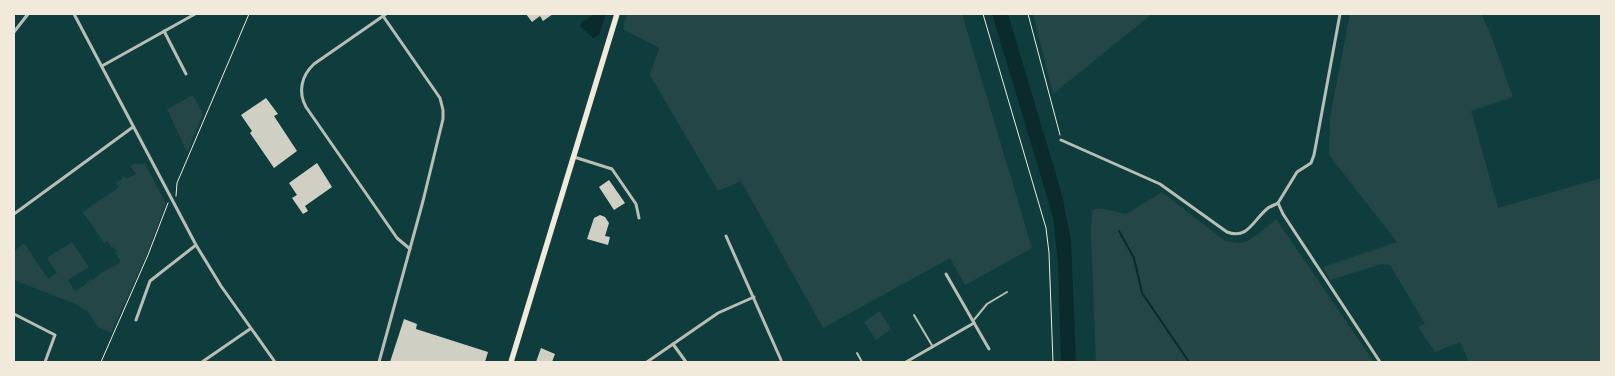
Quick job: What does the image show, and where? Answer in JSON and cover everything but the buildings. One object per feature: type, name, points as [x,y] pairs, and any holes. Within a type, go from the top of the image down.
[{"type":"main road","points":[[511,362],[617,14]]},
{"type":"street","points":[[14,32],[28,14]]},
{"type":"street","points":[[74,14],[196,245],[250,329],[275,362]]},
{"type":"street","points":[[102,66],[194,14]]},
{"type":"street","points":[[1061,140],[1160,184],[1227,232],[1235,235],[1244,233],[1268,208],[1278,203],[1297,172],[1311,163],[1340,14]]},
{"type":"street","points":[[380,362],[426,191],[444,110],[440,98],[384,15],[314,64],[306,72],[303,79],[302,94],[306,107],[397,238],[410,249]]},
{"type":"street","points":[[164,31],[186,74]]},
{"type":"street","points":[[14,214],[133,127]]},
{"type":"street","points":[[573,156],[612,170],[636,204],[639,218]]},
{"type":"street","points":[[1278,203],[1283,214],[1380,362]]},
{"type":"street","points":[[726,236],[781,360]]},
{"type":"street","points":[[136,320],[150,281],[196,245]]},
{"type":"street","points":[[946,274],[989,349]]},
{"type":"street","points":[[647,362],[718,313],[754,297]]},
{"type":"street","points":[[14,314],[55,336],[45,362]]},
{"type":"street","points":[[906,362],[974,322]]},
{"type":"street","points":[[202,362],[250,329]]},
{"type":"street","points":[[673,344],[686,362]]},
{"type":"lane","points":[[974,322],[986,304],[1007,292]]},
{"type":"lane","points":[[914,315],[933,347]]},
{"type":"lane","points":[[856,353],[862,362]]},
{"type":"path","points":[[101,362],[148,255],[166,207],[176,196],[177,184],[249,14]]},
{"type":"path","points":[[983,14],[1046,228],[1049,253],[1053,362]]},
{"type":"path","points":[[1028,14],[1061,140]]},
{"type":"shaded area","points":[[595,14],[606,14],[599,35],[593,38],[580,26],[582,22]]},
{"type":"shaded area","points":[[627,14],[962,14],[1032,248],[965,285],[950,258],[823,328],[741,181],[718,191],[650,75],[659,48],[623,29]]},
{"type":"shaded area","points":[[992,14],[1008,14],[1062,195],[1071,240],[1076,362],[1061,362],[1058,262],[1053,217]]},
{"type":"shaded area","points":[[1033,14],[1152,14],[1053,94]]},
{"type":"shaded area","points":[[1350,14],[1481,14],[1489,30],[1513,97],[1471,111],[1498,208],[1601,178],[1601,362],[1469,362],[1460,342],[1435,352],[1418,327],[1425,324],[1390,265],[1382,264],[1330,280],[1323,267],[1397,242],[1329,155],[1330,117]]},
{"type":"shaded area","points":[[193,95],[203,114],[187,152],[167,109]]},
{"type":"shaded area","points":[[136,163],[140,165],[144,163],[166,203],[147,254],[111,333],[98,327],[88,311],[78,305],[14,280],[14,252],[24,243],[48,279],[57,273],[47,258],[72,242],[89,267],[68,280],[75,291],[91,279],[93,280],[101,273],[121,262],[115,253],[117,252],[114,247],[112,248],[107,241],[104,243],[83,212],[119,187],[116,183],[122,177],[124,176],[127,179],[136,174],[130,166]]},
{"type":"shaded area","points":[[1162,192],[1225,241],[1238,243],[1248,240],[1276,219],[1374,362],[1096,362],[1091,232],[1092,210],[1105,209],[1126,214]]},
{"type":"shaded area","points":[[880,311],[891,329],[876,340],[864,322]]},
{"type":"waterway","points":[[1119,231],[1134,258],[1142,293],[1189,362]]}]
